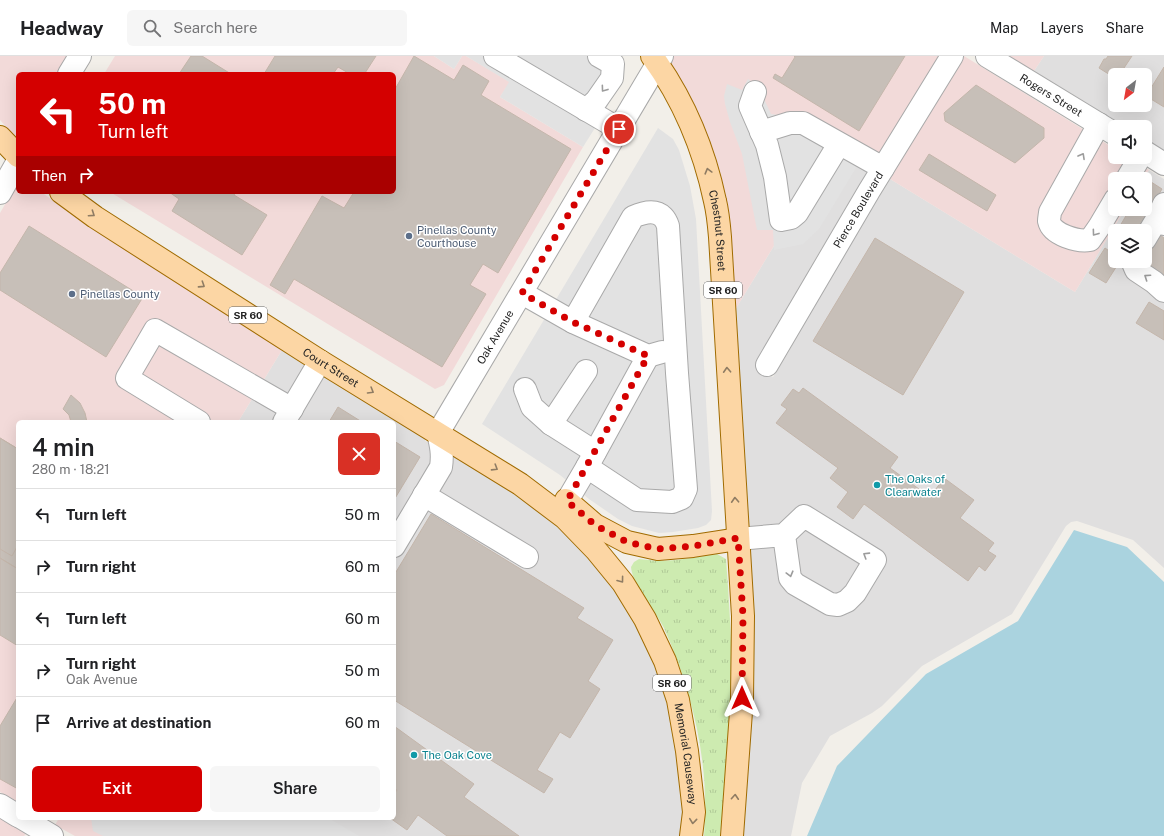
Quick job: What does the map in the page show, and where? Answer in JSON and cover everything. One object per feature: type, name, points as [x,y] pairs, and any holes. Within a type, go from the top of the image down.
[{"type":"main road","name":"Chestnut Street","points":[[657,59],[696,135],[707,167],[716,202],[720,238],[738,538]]},
{"type":"main road","points":[[0,137],[16,154]]},
{"type":"main road","name":"Court Street","points":[[64,194],[95,216],[320,361],[520,484],[565,518],[596,550]]},
{"type":"main road","points":[[438,433],[483,444],[528,472],[567,501],[595,525],[627,542],[658,549],[693,546],[738,538]]},
{"type":"main road","name":"SR 60","points":[[732,836],[742,698],[743,616],[738,538]]},
{"type":"main road","name":"Memorial Causeway","points":[[596,550],[624,583],[645,619],[664,661],[678,700],[687,751],[694,812],[691,836]]},
{"type":"street","points":[[70,72],[80,56]]},
{"type":"street","points":[[495,56],[619,129]]},
{"type":"street","name":"Pierce Boulevard","points":[[767,365],[883,168],[952,56]]},
{"type":"street","name":"Rogers Street","points":[[987,56],[1107,129]]},
{"type":"street","name":"Oak Avenue","points":[[438,433],[619,129],[657,59]]},
{"type":"street","points":[[586,110],[596,101],[612,78],[606,60]]},
{"type":"street","points":[[755,92],[750,106],[767,145],[775,177],[781,220],[790,218],[797,213],[839,144]]},
{"type":"street","points":[[761,132],[790,123],[803,123],[883,168]]},
{"type":"street","points":[[1107,129],[1050,212],[1049,220],[1053,229],[1066,237],[1081,241],[1090,240],[1108,212]]},
{"type":"street","points":[[1152,156],[1164,164]]},
{"type":"street","points":[[0,193],[16,165]]},
{"type":"street","points":[[525,389],[532,407],[637,500],[672,502],[682,498],[686,489],[675,349],[668,226],[663,217],[655,213],[644,212],[633,217],[573,322]]},
{"type":"street","points":[[1152,229],[1162,215]]},
{"type":"street","points":[[1135,268],[1164,291]]},
{"type":"street","points":[[522,293],[573,322],[648,356],[675,349]]},
{"type":"street","points":[[197,420],[127,378],[155,330],[288,415],[320,361]]},
{"type":"street","points":[[567,501],[648,356]]},
{"type":"street","points":[[551,424],[586,371]]},
{"type":"street","points":[[396,543],[441,467],[443,456],[438,433]]},
{"type":"street","points":[[424,495],[526,557]]},
{"type":"street","points":[[738,538],[784,535]]},
{"type":"street","points":[[0,805],[16,815]]},
{"type":"street","points":[[26,820],[44,830]]},
{"type":"shaded area","points":[[0,56],[68,56],[59,72],[16,72],[16,138],[0,120]]},
{"type":"shaded area","name":"Pinellas County Courthouse","points":[[115,56],[434,56],[454,69],[462,56],[466,56],[510,82],[500,97],[583,147],[444,385],[435,389],[113,194],[396,194],[396,72],[105,72]]},
{"type":"shaded area","points":[[434,56],[462,56],[454,69]]},
{"type":"shaded area","points":[[466,56],[622,56],[622,73],[605,112],[583,147],[500,97],[509,82]]},
{"type":"shaded area","points":[[674,56],[939,56],[874,163],[837,142],[735,310],[731,235],[726,199],[717,162],[705,129],[682,83],[670,63]]},
{"type":"shaded area","points":[[964,56],[1108,145],[1108,164],[1139,164],[1149,170],[1148,172],[1108,172],[1108,216],[1121,216],[1116,224],[1108,224],[1108,237],[1075,292],[890,179]]},
{"type":"shaded area","points":[[1009,56],[1044,56],[1034,71]]},
{"type":"shaded area","points":[[1044,56],[1164,56],[1164,151],[1152,143],[1152,120],[1114,120],[1034,71]]},
{"type":"shaded area","points":[[748,79],[767,92],[764,99],[771,114],[778,115],[793,112],[808,115],[868,148],[819,229],[803,244],[774,250],[773,230],[757,230],[742,154],[730,122],[724,96],[727,84],[742,90]]},
{"type":"shaded area","points":[[658,128],[673,139],[679,150],[690,186],[696,219],[712,511],[711,520],[706,525],[698,528],[659,533],[632,526],[618,519],[589,499],[560,475],[482,424]]},
{"type":"shaded area","points":[[837,142],[874,163],[817,256],[756,366],[773,377],[835,267],[890,179],[1075,292],[1108,237],[1108,268],[1152,268],[1152,224],[1116,224],[1121,216],[1152,216],[1152,172],[1148,172],[1149,170],[1164,179],[1164,568],[1133,540],[1077,521],[1071,522],[1066,526],[1012,614],[922,666],[882,706],[830,736],[802,783],[791,836],[743,836],[735,310]]},
{"type":"shaded area","points":[[16,185],[16,194],[44,194],[89,226],[282,350],[239,420],[16,420],[16,801],[0,792],[0,213]]},
{"type":"shaded area","points":[[282,350],[306,365],[273,420],[239,420]]},
{"type":"shaded area","points":[[323,376],[395,420],[297,420]]},
{"type":"shaded area","points":[[396,421],[426,439],[425,441],[433,443],[514,494],[558,527],[588,558],[615,591],[636,625],[655,666],[667,704],[677,753],[683,813],[681,836],[265,836],[239,820],[396,820]]},
{"type":"shaded area","points":[[0,818],[26,834],[24,836],[0,836]]},
{"type":"shaded area","points":[[58,820],[239,820],[265,836],[75,836],[55,825]]},
{"type":"shaded area","points":[[91,820],[331,820],[359,836],[103,836],[93,831]]},
{"type":"green space","points":[[717,554],[726,559],[732,658],[731,713],[727,775],[720,836],[704,836],[705,809],[702,756],[691,703],[664,628],[635,581],[631,567],[634,562],[639,559],[658,561],[677,560]]},
{"type":"water","points":[[1074,530],[1127,547],[1164,582],[1164,836],[807,836],[837,766],[926,674],[1018,621]]},
{"type":"building","points":[[191,56],[202,56],[228,72],[180,72]]},
{"type":"building","points":[[275,56],[376,56],[366,72],[347,72],[338,67],[334,72],[265,72]]},
{"type":"building","name":"Pinellas County Courthouse","points":[[414,56],[454,80],[463,65],[489,81],[481,95],[571,149],[498,273],[483,264],[470,285],[486,294],[442,367],[294,279],[285,294],[270,285],[322,196],[344,208],[353,194],[396,194],[396,88]]},
{"type":"building","points":[[794,56],[905,56],[859,131],[773,78],[775,74],[782,78],[795,57]]},
{"type":"building","points":[[1108,56],[1132,56],[1124,68],[1108,68],[1108,74],[1099,68],[1104,59]]},
{"type":"building","points":[[1164,67],[1164,107],[1152,100],[1152,86]]},
{"type":"building","points":[[976,85],[1044,128],[1044,138],[1015,163],[945,121],[944,113]]},
{"type":"building","points":[[929,154],[996,195],[987,211],[919,170]]},
{"type":"building","points":[[1152,183],[1162,189],[1152,206]]},
{"type":"building","points":[[172,194],[235,194],[234,195],[267,215],[242,255],[172,211],[179,199]]},
{"type":"building","points":[[1126,216],[1146,216],[1141,224],[1121,224]]},
{"type":"building","name":"Pinellas County","points":[[29,226],[143,297],[106,357],[0,290],[0,273]]},
{"type":"building","points":[[1160,235],[1164,238],[1164,280],[1144,268],[1152,268],[1152,248]]},
{"type":"building","points":[[875,238],[964,292],[903,395],[813,341]]},
{"type":"building","points":[[1105,248],[1108,250],[1108,268],[1116,268],[1106,283],[1089,273]]},
{"type":"building","points":[[1149,302],[1164,311],[1164,340],[1136,323]]},
{"type":"building","name":"The Oaks of Clearwater","points":[[803,388],[898,457],[890,468],[930,497],[944,478],[974,500],[960,518],[994,543],[988,551],[996,556],[985,571],[979,566],[968,581],[864,504],[853,519],[837,507],[848,492],[830,478],[838,468],[776,423],[787,409],[781,405],[793,389],[799,393]]},
{"type":"building","points":[[71,395],[80,403],[87,420],[70,420],[69,415],[63,409]]},
{"type":"building","points":[[338,407],[359,420],[330,420]]},
{"type":"building","points":[[0,438],[16,448],[16,568],[0,558]]},
{"type":"building","points":[[0,438],[16,448],[16,549],[12,556],[0,549]]},
{"type":"building","points":[[396,442],[420,457],[396,497]]},
{"type":"building","points":[[431,514],[584,608],[577,618],[613,640],[588,681],[600,689],[570,738],[560,732],[537,770],[553,779],[544,793],[396,701],[396,572]]},
{"type":"building","points":[[0,558],[16,568],[16,645],[0,635]]},
{"type":"building","points":[[16,699],[16,788],[0,779],[0,726]]},
{"type":"building","name":"The Oak Cove","points":[[396,727],[474,784],[464,797],[519,836],[447,836],[418,815],[407,830],[393,820],[396,820]]},
{"type":"place","name":"Pinellas County Courthouse","points":[[409,236]]},
{"type":"place","name":"Pinellas County","points":[[72,294]]},
{"type":"place","name":"The Oaks of Clearwater","points":[[877,485]]},
{"type":"place","name":"The Oak Cove","points":[[414,755]]},
{"type":"route","points":[[619,129],[522,293],[573,322],[648,356],[567,501],[595,525],[627,542],[658,549],[693,546],[738,538],[743,616],[742,698]]}]
